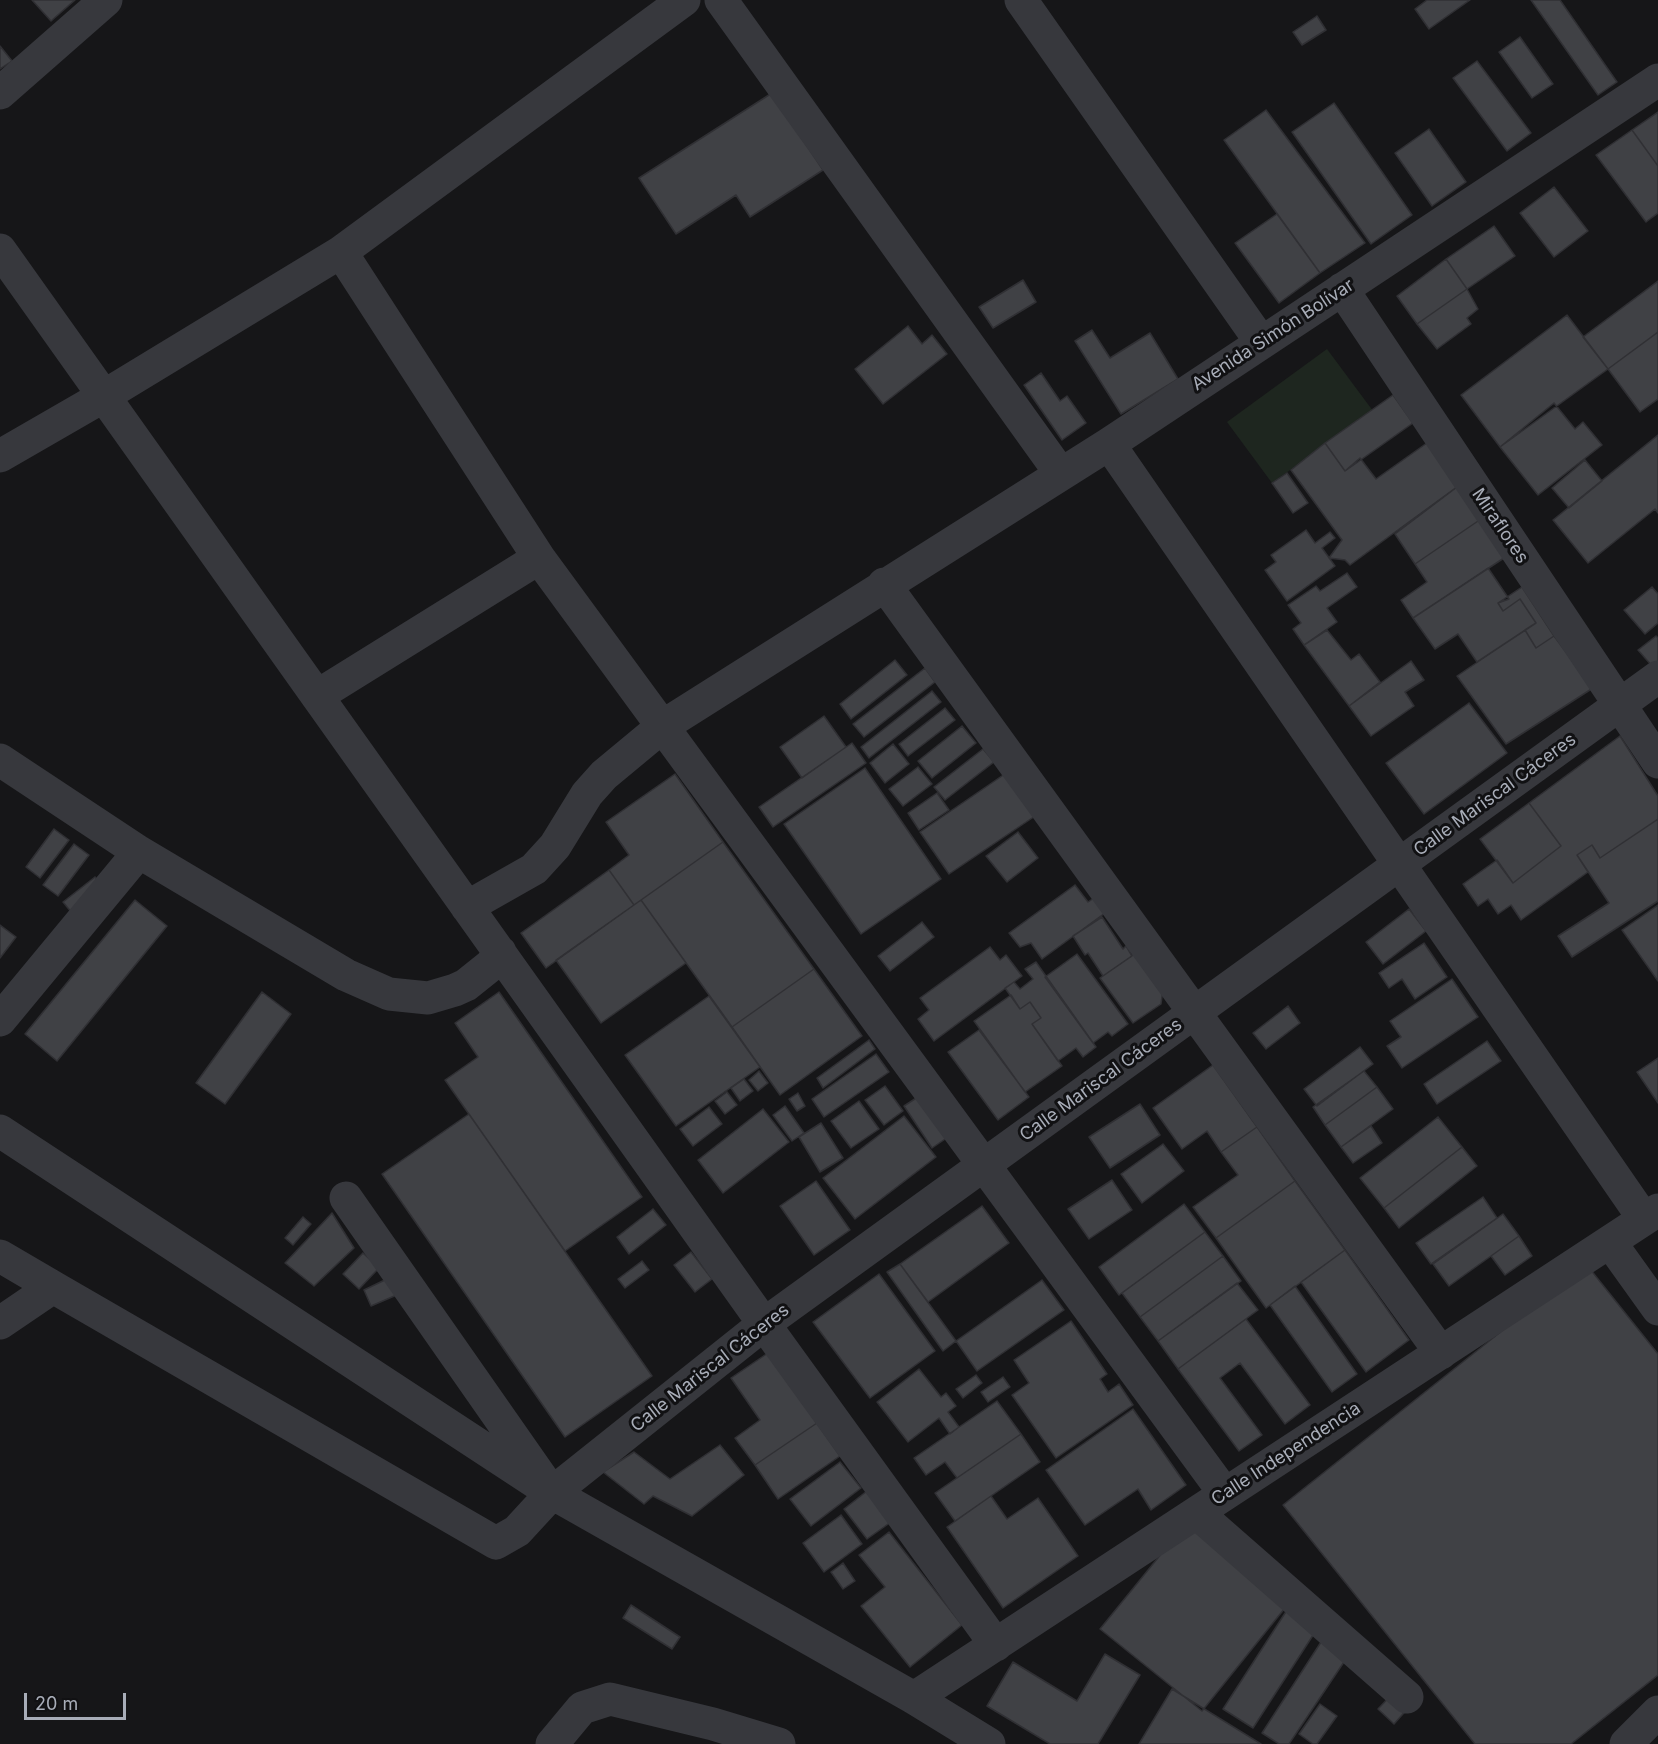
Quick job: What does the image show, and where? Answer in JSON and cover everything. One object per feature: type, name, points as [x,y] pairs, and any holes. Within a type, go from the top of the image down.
[{"type":"street","points":[[0,93],[105,0]]},
{"type":"street","points":[[0,456],[104,396],[341,252],[684,0]]},
{"type":"street","points":[[721,0],[1061,474]]},
{"type":"street","points":[[1021,0],[1261,342]]},
{"type":"street","name":"Avenida Simón Bolívar","points":[[467,907],[534,869],[555,846],[587,794],[604,776],[663,726],[884,584],[1109,444],[1658,80]]},
{"type":"street","points":[[0,250],[764,1323],[996,1644]]},
{"type":"street","points":[[341,252],[538,558],[1225,1494]]},
{"type":"street","name":"Miraflores","points":[[1342,289],[1658,762]]},
{"type":"street","points":[[1109,444],[1398,864],[1651,1215]]},
{"type":"street","points":[[317,696],[538,558]]},
{"type":"street","points":[[884,584],[1441,1353]]},
{"type":"street","name":"Calle Mariscal Cáceres","points":[[53,1287],[496,1544],[764,1323],[1658,677]]},
{"type":"street","points":[[0,760],[139,852],[346,975],[389,994],[428,998],[456,990],[491,965],[500,952]]},
{"type":"street","points":[[0,1020],[139,852]]},
{"type":"street","points":[[0,1131],[536,1511],[914,1698],[988,1744]]},
{"type":"street","points":[[346,1198],[536,1511]]},
{"type":"street","name":"Calle Independencia","points":[[914,1698],[1651,1215]]},
{"type":"street","points":[[1610,1242],[1658,1308]]},
{"type":"street","points":[[0,1256],[53,1287],[0,1323]]},
{"type":"street","points":[[1197,1513],[1407,1696]]},
{"type":"street","points":[[552,1744],[582,1708],[610,1699],[713,1724],[779,1744]]},
{"type":"street","points":[[1626,1744],[1658,1712]]},
{"type":"shaded area","points":[[1327,349],[1373,411],[1272,483],[1227,422]]},
{"type":"building","points":[[32,0],[75,0],[51,21]]},
{"type":"building","points":[[1427,0],[1470,0],[1429,29],[1415,9]]},
{"type":"building","points":[[1531,0],[1560,0],[1617,82],[1598,95]]},
{"type":"building","points":[[1317,16],[1326,30],[1302,45],[1293,32]]},
{"type":"building","points":[[1520,37],[1553,84],[1532,98],[1499,52]]},
{"type":"building","points":[[0,46],[12,61],[0,69]]},
{"type":"building","points":[[1477,61],[1531,133],[1507,151],[1453,78]]},
{"type":"building","points":[[772,93],[823,170],[750,217],[736,195],[676,234],[639,178]]},
{"type":"building","points":[[1334,103],[1412,215],[1371,244],[1292,132]]},
{"type":"building","points":[[1266,110],[1365,243],[1320,273],[1224,140]]},
{"type":"building","points":[[1658,112],[1658,166],[1632,130]]},
{"type":"building","points":[[1429,129],[1466,182],[1432,206],[1395,153]]},
{"type":"building","points":[[1632,130],[1658,166],[1658,213],[1646,222],[1596,155]]},
{"type":"building","points":[[1554,187],[1588,231],[1554,257],[1520,213]]},
{"type":"building","points":[[1277,214],[1320,273],[1279,303],[1235,243]]},
{"type":"building","points":[[1494,226],[1515,256],[1467,289],[1446,259]]},
{"type":"building","points":[[1446,259],[1467,289],[1417,324],[1397,296]]},
{"type":"building","points":[[1023,280],[1036,302],[993,328],[979,307]]},
{"type":"building","points":[[1658,281],[1658,332],[1608,369],[1583,337]]},
{"type":"building","points":[[1467,289],[1478,309],[1467,318],[1471,324],[1437,349],[1417,324]]},
{"type":"building","points":[[1567,315],[1608,369],[1500,447],[1461,395]]},
{"type":"building","points":[[908,326],[922,344],[932,335],[947,354],[883,404],[855,369]]},
{"type":"building","points":[[1092,330],[1110,358],[1150,333],[1178,379],[1121,414],[1075,341]]},
{"type":"building","points":[[1658,332],[1658,399],[1640,412],[1608,369]]},
{"type":"building","points":[[1041,373],[1060,401],[1067,396],[1086,423],[1062,440],[1024,385]]},
{"type":"building","points":[[1393,395],[1413,423],[1345,471],[1325,443]]},
{"type":"building","points":[[1554,403],[1575,429],[1583,422],[1602,445],[1538,495],[1500,447]]},
{"type":"building","points":[[1658,435],[1658,513],[1655,509],[1588,563],[1553,520]]},
{"type":"building","points":[[1434,438],[1465,481],[1350,565],[1345,560],[1329,558],[1342,540],[1291,470],[1325,443],[1345,471],[1360,458],[1376,479]]},
{"type":"building","points":[[1585,460],[1602,481],[1569,508],[1552,488]]},
{"type":"building","points":[[1287,473],[1308,503],[1293,513],[1272,483]]},
{"type":"building","points":[[1465,481],[1481,519],[1415,564],[1395,534]]},
{"type":"building","points":[[1481,519],[1507,556],[1413,618],[1401,600],[1427,582],[1415,564]]},
{"type":"building","points":[[1306,530],[1315,543],[1330,532],[1335,538],[1322,548],[1335,566],[1287,601],[1265,570],[1276,562],[1271,555]]},
{"type":"building","points":[[1488,568],[1509,599],[1498,603],[1503,611],[1520,599],[1536,623],[1477,662],[1458,634],[1435,649],[1413,618]]},
{"type":"building","points":[[1347,573],[1357,587],[1327,608],[1337,622],[1304,645],[1293,629],[1301,623],[1288,605],[1316,586],[1320,591]]},
{"type":"building","points":[[1522,587],[1554,636],[1536,648],[1525,630],[1536,623],[1520,599],[1503,611],[1498,603]]},
{"type":"building","points":[[1652,587],[1658,594],[1658,623],[1645,634],[1624,610]]},
{"type":"building","points":[[1327,630],[1351,660],[1359,654],[1380,682],[1349,706],[1304,645]]},
{"type":"building","points":[[1525,630],[1536,648],[1554,636],[1593,688],[1506,744],[1457,676]]},
{"type":"building","points":[[1656,636],[1658,638],[1658,663],[1653,667],[1638,650]]},
{"type":"building","points":[[895,660],[907,675],[851,719],[840,704]]},
{"type":"building","points":[[1411,661],[1424,680],[1405,692],[1414,706],[1371,736],[1349,706]]},
{"type":"building","points":[[925,668],[935,682],[864,737],[853,724]]},
{"type":"building","points":[[932,691],[941,702],[869,758],[861,747]]},
{"type":"building","points":[[1469,703],[1507,753],[1424,814],[1386,763]]},
{"type":"building","points":[[945,708],[955,720],[908,756],[899,744]]},
{"type":"building","points":[[824,716],[846,747],[802,778],[780,747]]},
{"type":"building","points":[[962,726],[976,743],[932,778],[918,761]]},
{"type":"building","points":[[1620,736],[1658,796],[1658,819],[1600,858],[1592,845],[1577,855],[1588,872],[1521,920],[1511,905],[1498,914],[1488,899],[1478,906],[1463,884],[1497,860],[1513,883],[1561,846],[1529,803]]},
{"type":"building","points":[[852,743],[866,763],[773,827],[759,807]]},
{"type":"building","points":[[893,744],[909,764],[885,783],[870,763]]},
{"type":"building","points":[[983,749],[994,762],[945,800],[934,787]]},
{"type":"building","points":[[918,767],[932,784],[903,806],[889,789]]},
{"type":"building","points":[[1015,767],[1044,810],[949,874],[920,832]]},
{"type":"building","points":[[865,768],[941,879],[861,934],[784,824]]},
{"type":"building","points":[[675,774],[723,842],[634,905],[609,870],[629,855],[606,822]]},
{"type":"building","points":[[937,793],[949,810],[919,830],[908,813]]},
{"type":"building","points":[[1529,803],[1561,846],[1513,883],[1480,839]]},
{"type":"building","points":[[1658,819],[1658,901],[1572,957],[1558,936],[1609,903],[1577,855],[1592,845],[1600,858]]},
{"type":"building","points":[[54,829],[69,840],[40,878],[26,867]]},
{"type":"building","points":[[1018,832],[1038,858],[1007,882],[986,856]]},
{"type":"building","points":[[723,842],[814,969],[732,1027],[641,900]]},
{"type":"building","points":[[74,844],[89,855],[58,896],[43,885]]},
{"type":"building","points":[[609,870],[634,905],[546,968],[521,933]]},
{"type":"building","points":[[95,877],[104,888],[72,913],[63,902]]},
{"type":"building","points":[[1075,885],[1088,902],[1094,898],[1105,913],[1042,959],[1031,943],[1020,947],[1009,933]]},
{"type":"building","points":[[135,900],[167,926],[57,1061],[25,1034]]},
{"type":"building","points":[[641,900],[686,963],[601,1023],[556,960]]},
{"type":"building","points":[[1658,905],[1658,981],[1622,930]]},
{"type":"building","points":[[1409,909],[1426,931],[1383,964],[1366,942]]},
{"type":"building","points":[[1102,917],[1123,949],[1126,946],[1132,956],[1103,976],[1073,936]]},
{"type":"building","points":[[922,922],[934,937],[890,971],[878,956]]},
{"type":"building","points":[[0,925],[16,937],[0,958]]},
{"type":"building","points":[[1424,943],[1447,977],[1415,999],[1402,979],[1389,988],[1379,973]]},
{"type":"building","points":[[990,947],[1000,960],[1006,955],[1022,976],[934,1041],[918,1019],[929,1010],[920,998]]},
{"type":"building","points":[[1136,953],[1163,989],[1161,1004],[1133,1023],[1100,978]]},
{"type":"building","points":[[1077,954],[1128,1024],[1112,1036],[1108,1032],[1093,1043],[1045,977]]},
{"type":"building","points":[[1036,962],[1096,1047],[1083,1057],[1076,1048],[1058,1061],[1032,1024],[1041,1018],[1030,1002],[1020,1009],[1005,988],[1014,982],[1020,989],[1033,979],[1025,969]]},
{"type":"building","points":[[814,969],[862,1036],[780,1095],[732,1027]]},
{"type":"building","points":[[1452,979],[1478,1017],[1402,1068],[1387,1046],[1401,1037],[1390,1021]]},
{"type":"building","points":[[262,992],[291,1014],[225,1104],[196,1083]]},
{"type":"building","points":[[499,992],[642,1197],[565,1251],[445,1080],[478,1057],[455,1023]]},
{"type":"building","points":[[1011,995],[1020,1009],[1030,1002],[1041,1018],[1032,1024],[1062,1066],[1025,1092],[974,1021]]},
{"type":"building","points":[[709,996],[760,1067],[676,1126],[625,1055]]},
{"type":"building","points":[[1288,1006],[1300,1023],[1266,1049],[1253,1033]]},
{"type":"building","points":[[979,1030],[1029,1097],[998,1120],[948,1052]]},
{"type":"building","points":[[869,1040],[875,1049],[823,1088],[817,1078]]},
{"type":"building","points":[[1487,1041],[1501,1061],[1437,1104],[1424,1084]]},
{"type":"building","points":[[1360,1047],[1373,1064],[1317,1106],[1304,1089]]},
{"type":"building","points":[[876,1054],[889,1072],[824,1117],[812,1099]]},
{"type":"building","points":[[1658,1058],[1658,1103],[1637,1072]]},
{"type":"building","points":[[1213,1065],[1257,1127],[1221,1152],[1207,1131],[1182,1149],[1153,1108]]},
{"type":"building","points":[[759,1071],[768,1083],[758,1091],[749,1080]]},
{"type":"building","points":[[1364,1071],[1377,1087],[1325,1125],[1313,1107]]},
{"type":"building","points":[[744,1079],[753,1091],[740,1101],[731,1088]]},
{"type":"building","points":[[885,1086],[903,1111],[884,1125],[865,1100]]},
{"type":"building","points":[[1377,1087],[1393,1109],[1341,1147],[1325,1125]]},
{"type":"building","points":[[727,1092],[737,1105],[725,1114],[715,1101]]},
{"type":"building","points":[[798,1093],[805,1106],[797,1111],[789,1099]]},
{"type":"building","points":[[924,1093],[951,1135],[932,1148],[904,1106]]},
{"type":"building","points":[[859,1101],[879,1129],[851,1148],[831,1121]]},
{"type":"building","points":[[1140,1104],[1160,1135],[1110,1168],[1089,1137]]},
{"type":"building","points":[[785,1106],[804,1133],[792,1141],[773,1115]]},
{"type":"building","points":[[709,1107],[722,1124],[693,1146],[680,1129]]},
{"type":"building","points":[[763,1109],[789,1142],[723,1193],[698,1160]]},
{"type":"building","points":[[469,1114],[652,1376],[565,1437],[382,1174]]},
{"type":"building","points":[[904,1116],[936,1157],[855,1219],[823,1178]]},
{"type":"building","points":[[1438,1117],[1462,1147],[1384,1208],[1360,1178]]},
{"type":"building","points":[[821,1123],[843,1158],[820,1172],[799,1137]]},
{"type":"building","points":[[1371,1126],[1382,1143],[1353,1163],[1341,1147]]},
{"type":"building","points":[[1257,1127],[1295,1181],[1216,1238],[1193,1207],[1238,1175],[1221,1152]]},
{"type":"building","points":[[1163,1144],[1184,1171],[1142,1203],[1121,1174]]},
{"type":"building","points":[[1462,1147],[1477,1166],[1399,1228],[1384,1208]]},
{"type":"building","points":[[1112,1180],[1132,1210],[1089,1239],[1068,1209]]},
{"type":"building","points":[[816,1181],[850,1230],[814,1255],[780,1206]]},
{"type":"building","points":[[1295,1181],[1345,1250],[1266,1308],[1216,1238]]},
{"type":"building","points":[[1483,1197],[1497,1218],[1431,1264],[1416,1243]]},
{"type":"building","points":[[1184,1204],[1205,1232],[1119,1295],[1099,1267]]},
{"type":"building","points":[[982,1206],[1009,1243],[928,1302],[900,1264]]},
{"type":"building","points":[[653,1209],[666,1225],[629,1254],[617,1237]]},
{"type":"building","points":[[332,1213],[354,1248],[314,1286],[285,1263]]},
{"type":"building","points":[[1503,1214],[1519,1236],[1449,1286],[1433,1264]]},
{"type":"building","points":[[303,1217],[311,1224],[293,1245],[285,1238]]},
{"type":"building","points":[[1205,1232],[1223,1256],[1140,1317],[1122,1293]]},
{"type":"building","points":[[1519,1236],[1532,1256],[1505,1275],[1491,1256]]},
{"type":"building","points":[[1345,1250],[1409,1340],[1366,1372],[1301,1282]]},
{"type":"building","points":[[691,1252],[712,1279],[695,1292],[674,1265]]},
{"type":"building","points":[[363,1253],[379,1268],[359,1289],[343,1274]]},
{"type":"building","points":[[1223,1256],[1241,1281],[1158,1341],[1140,1317]]},
{"type":"building","points":[[642,1261],[649,1270],[625,1288],[618,1279]]},
{"type":"building","points":[[900,1264],[956,1341],[943,1351],[887,1272]]},
{"type":"building","points":[[1586,1264],[1658,1354],[1658,1675],[1571,1744],[1475,1744],[1283,1505]]},
{"type":"building","points":[[879,1274],[935,1351],[870,1398],[813,1322]]},
{"type":"building","points":[[391,1277],[399,1294],[371,1306],[364,1290]]},
{"type":"building","points":[[1042,1280],[1064,1310],[977,1371],[956,1341]]},
{"type":"building","points":[[1237,1283],[1258,1310],[1178,1369],[1158,1341]]},
{"type":"building","points":[[1295,1286],[1357,1374],[1332,1392],[1270,1305]]},
{"type":"building","points":[[1246,1319],[1310,1405],[1285,1424],[1240,1363],[1220,1378],[1262,1435],[1239,1451],[1178,1369]]},
{"type":"building","points":[[1071,1321],[1107,1374],[1100,1379],[1108,1392],[1119,1384],[1133,1405],[1056,1458],[1012,1395],[1029,1383],[1014,1360]]},
{"type":"building","points":[[768,1353],[817,1423],[755,1465],[735,1438],[760,1420],[731,1378]]},
{"type":"building","points":[[919,1369],[941,1397],[946,1393],[956,1406],[948,1412],[959,1427],[950,1434],[939,1418],[908,1442],[877,1402]]},
{"type":"building","points":[[976,1375],[982,1383],[963,1398],[956,1389]]},
{"type":"building","points":[[1003,1377],[1010,1387],[988,1402],[981,1392]]},
{"type":"building","points":[[997,1401],[1021,1434],[957,1478],[945,1462],[926,1475],[914,1458]]},
{"type":"building","points":[[1133,1409],[1186,1485],[1151,1510],[1138,1489],[1085,1525],[1046,1470]]},
{"type":"building","points":[[817,1423],[840,1456],[778,1499],[755,1465]]},
{"type":"building","points":[[1021,1434],[1040,1462],[955,1521],[935,1493]]},
{"type":"building","points":[[720,1445],[744,1475],[692,1516],[653,1496],[644,1504],[603,1472],[634,1452],[670,1479]]},
{"type":"building","points":[[840,1462],[861,1488],[811,1526],[790,1499]]},
{"type":"building","points":[[867,1491],[891,1522],[867,1539],[844,1509]]},
{"type":"building","points":[[991,1496],[1007,1519],[1038,1498],[1078,1556],[1003,1608],[947,1527]]},
{"type":"building","points":[[841,1515],[862,1544],[824,1572],[803,1543]]},
{"type":"building","points":[[1188,1521],[1289,1603],[1202,1711],[1100,1629]]},
{"type":"building","points":[[889,1532],[962,1625],[910,1667],[861,1606],[885,1587],[859,1555]]},
{"type":"building","points":[[843,1563],[855,1581],[843,1589],[831,1572]]},
{"type":"building","points":[[631,1605],[680,1637],[672,1649],[623,1618]]},
{"type":"building","points":[[1289,1607],[1319,1626],[1253,1728],[1223,1709]]},
{"type":"building","points":[[1323,1639],[1348,1656],[1289,1744],[1279,1744],[1262,1733]]},
{"type":"building","points":[[1105,1654],[1140,1675],[1098,1744],[1050,1744],[987,1706],[1013,1662],[1077,1701]]},
{"type":"building","points":[[1172,1689],[1261,1744],[1139,1744]]},
{"type":"building","points":[[1394,1692],[1410,1706],[1394,1724],[1378,1709]]},
{"type":"building","points":[[1320,1704],[1337,1716],[1317,1744],[1313,1744],[1299,1734]]}]
